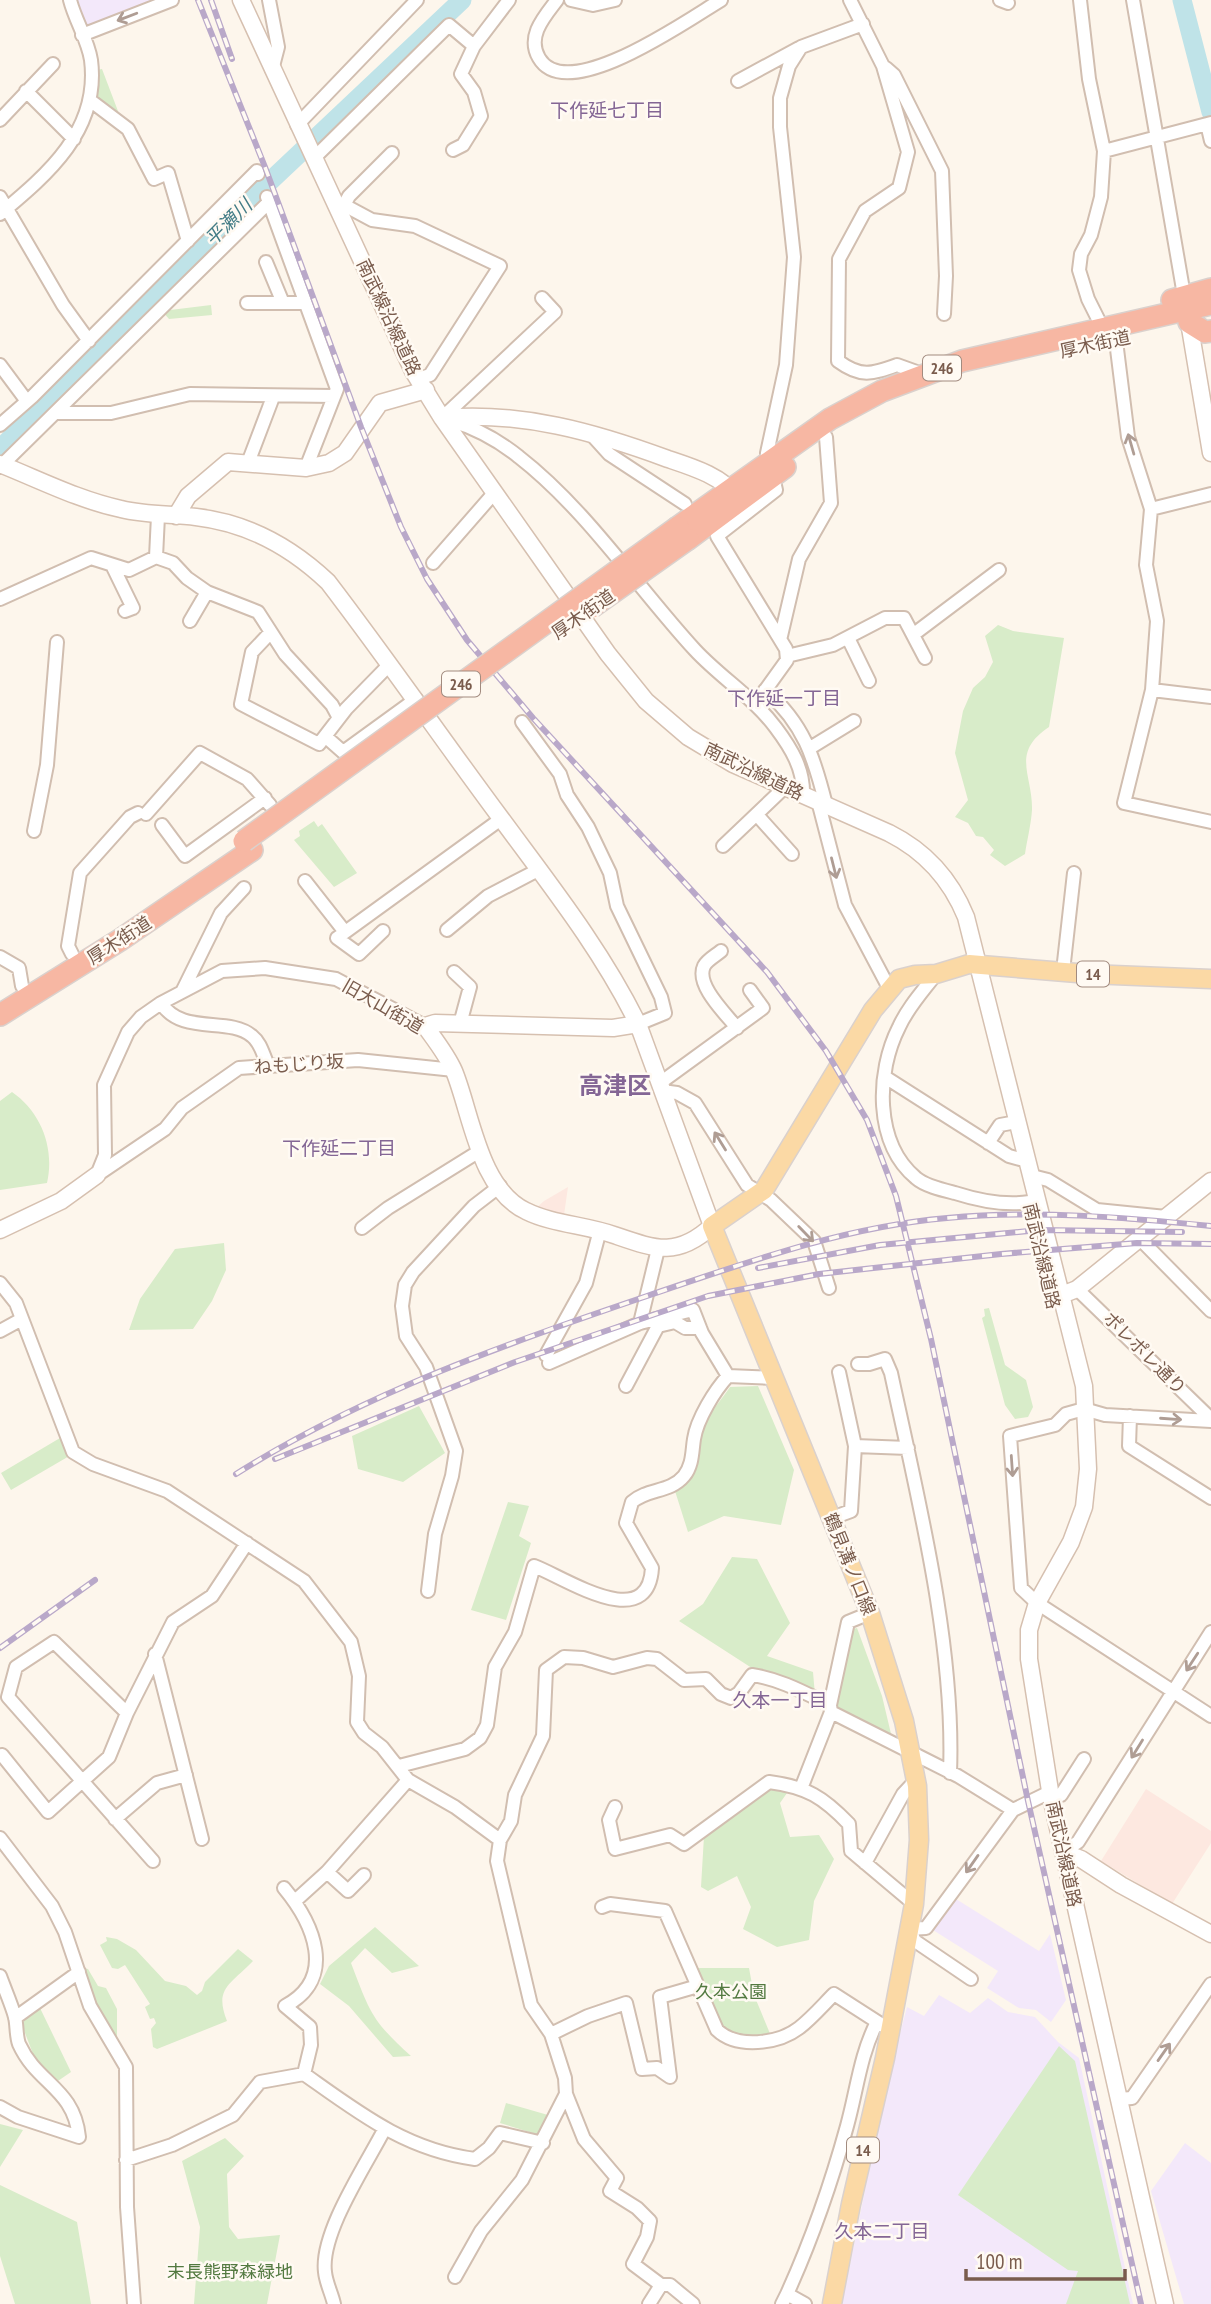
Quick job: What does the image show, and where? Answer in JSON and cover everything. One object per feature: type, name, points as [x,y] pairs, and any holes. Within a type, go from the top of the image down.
[{"type":"highway","name":"246","points":[[1186,310],[1211,289]]},
{"type":"highway","name":"厚木街道","points":[[771,469],[898,397],[947,379],[1101,332],[1211,304]]},
{"type":"highway","name":"厚木街道","points":[[1186,310],[1211,317]]},
{"type":"highway","points":[[1186,310],[1205,332],[1211,331]]},
{"type":"highway","name":"厚木街道","points":[[0,1015],[120,940],[737,496],[830,419],[922,374],[962,361],[1101,332]]},
{"type":"highway","name":"厚木街道","points":[[0,1000],[248,846]]},
{"type":"main road","name":"14","points":[[889,988],[909,975],[936,974],[976,964],[1211,979]]},
{"type":"main road","points":[[712,1226],[761,1194],[889,988]]},
{"type":"main road","name":"鶴見溝ノ口線","points":[[712,1226],[870,1613],[888,1664],[912,1752],[916,1780],[919,1840],[914,1904],[884,2026],[867,2134],[832,2304]]},
{"type":"street","points":[[70,0],[90,58],[91,101],[74,139],[52,168],[2,207],[63,305],[89,341]]},
{"type":"street","points":[[82,35],[172,0]]},
{"type":"street","name":"南武線沿線道路","points":[[242,0],[271,70],[341,206],[422,385],[442,418],[481,471]]},
{"type":"street","points":[[269,0],[278,47],[271,70]]},
{"type":"street","points":[[395,24],[404,0]]},
{"type":"street","points":[[299,127],[418,0]]},
{"type":"street","points":[[453,150],[463,145],[481,116],[474,92],[461,74],[474,46],[509,0]]},
{"type":"street","points":[[557,0],[534,36],[535,49],[546,66],[554,71],[566,72],[612,64],[715,2]]},
{"type":"street","points":[[571,0],[606,5],[615,0]]},
{"type":"street","points":[[867,0],[854,5],[883,66],[907,158],[899,188],[865,211],[839,259],[838,361],[851,370],[869,375],[897,365],[922,374]]},
{"type":"street","points":[[1080,0],[1089,79],[1104,151],[1101,197],[1091,235],[1081,254],[1079,270],[1101,332],[1128,437],[1151,509],[1146,565],[1157,621],[1152,690],[1124,803],[1211,822]]},
{"type":"street","points":[[1133,0],[1211,453]]},
{"type":"street","points":[[738,81],[801,47],[863,24]]},
{"type":"street","points":[[314,156],[449,25],[474,46]]},
{"type":"street","points":[[756,703],[787,660],[787,656],[780,636],[717,536],[776,491],[767,453],[786,365],[794,257],[779,127],[780,98],[789,66],[801,47]]},
{"type":"street","points":[[0,120],[53,64]]},
{"type":"street","points":[[883,66],[894,75],[942,171],[946,276],[944,314]]},
{"type":"street","points":[[26,91],[74,139]]},
{"type":"street","points":[[91,101],[128,129],[154,179],[168,173],[188,241]]},
{"type":"street","points":[[1104,151],[1209,123],[1211,141]]},
{"type":"street","points":[[176,516],[188,496],[228,463],[306,468],[329,463],[345,453],[380,403],[422,385],[500,266],[415,226],[372,220],[341,206],[392,153]]},
{"type":"street","points":[[0,425],[89,341],[257,171],[258,174]]},
{"type":"street","points":[[306,468],[337,389],[268,200],[1,465],[92,501],[158,516],[225,521],[276,541],[296,553],[328,582],[390,664],[597,949],[638,1024],[712,1226],[699,1238],[681,1247],[658,1249],[640,1323]]},
{"type":"street","points":[[266,262],[283,303]]},
{"type":"street","points":[[442,418],[555,312],[542,298]]},
{"type":"street","points":[[247,303],[305,303]]},
{"type":"street","points":[[0,365],[26,400]]},
{"type":"street","points":[[55,413],[111,413],[190,394],[334,396]]},
{"type":"street","points":[[248,463],[273,397]]},
{"type":"street","points":[[442,418],[462,416],[545,422],[587,430],[689,466],[737,496]]},
{"type":"street","points":[[442,418],[475,428],[522,458],[559,495],[695,650],[756,703],[789,748],[816,800]]},
{"type":"street","points":[[587,430],[609,454],[685,504]]},
{"type":"street","points":[[780,636],[799,559],[831,503],[826,437]]},
{"type":"street","name":"南武沿線道路","points":[[481,471],[608,654],[646,701],[708,751],[898,837],[931,862],[962,907],[1064,1294],[1073,1387],[1084,1409],[1088,1469],[1084,1507],[1070,1542],[1037,1603],[1030,1630],[1029,1659],[1050,1794],[1165,2304]]},
{"type":"street","points":[[433,563],[495,492]]},
{"type":"street","points":[[1151,509],[1211,494]]},
{"type":"street","points":[[156,557],[158,516]]},
{"type":"street","points":[[0,599],[91,558],[129,570],[156,557],[173,563],[187,578],[207,592],[251,607],[332,705],[339,718]]},
{"type":"street","points":[[113,567],[134,608],[125,611]]},
{"type":"street","points":[[914,634],[999,570]]},
{"type":"street","points":[[190,621],[207,592]]},
{"type":"street","points":[[787,656],[833,645],[885,618],[904,618],[925,658]]},
{"type":"street","points":[[270,633],[252,652],[241,704],[319,744],[339,718],[390,664]]},
{"type":"street","points":[[848,638],[869,681]]},
{"type":"street","points":[[34,831],[47,765],[57,642]]},
{"type":"street","points":[[765,690],[788,712],[810,748],[816,800],[845,905],[889,988]]},
{"type":"street","points":[[1152,690],[1211,697]]},
{"type":"street","points":[[326,737],[344,752],[416,699]]},
{"type":"street","points":[[810,748],[854,721]]},
{"type":"street","points":[[425,1026],[435,1023],[613,1028],[638,1024],[665,1013],[661,998],[617,906],[611,873],[588,827],[567,795],[560,774],[522,722]]},
{"type":"street","points":[[72,954],[68,946],[80,873],[130,817],[142,813],[200,752],[247,779],[267,802],[185,856],[162,825]]},
{"type":"street","points":[[723,846],[785,788]]},
{"type":"street","points":[[757,815],[792,854]]},
{"type":"street","points":[[383,932],[359,954],[337,938],[501,819]]},
{"type":"street","points":[[447,930],[488,895],[540,869]]},
{"type":"street","points":[[1063,971],[1074,873]]},
{"type":"street","points":[[306,881],[345,932]]},
{"type":"street","points":[[183,990],[221,913],[244,888]]},
{"type":"street","points":[[720,951],[705,964],[703,973],[706,986],[737,1028]]},
{"type":"street","points":[[0,957],[19,968],[22,986]]},
{"type":"street","name":"旧大山街道","points":[[97,1175],[105,1155],[104,1085],[128,1032],[141,1017],[161,1003],[222,971],[265,968],[336,979],[425,1026],[454,1070],[478,1152],[515,1205],[527,1212],[600,1230],[658,1249]]},
{"type":"street","points":[[454,972],[470,987],[460,1024]]},
{"type":"street","points":[[936,974],[899,1026],[885,1077],[882,1113],[901,1162],[917,1179],[976,1200],[1030,1202]]},
{"type":"street","points":[[661,1087],[763,1008],[750,990]]},
{"type":"street","points":[[161,1003],[166,1011],[199,1025],[245,1031],[260,1045],[268,1065]]},
{"type":"street","name":"ねもじり坂","points":[[97,1175],[165,1129],[182,1108],[211,1085],[239,1069],[358,1059],[454,1070]]},
{"type":"street","name":"南武沿線道路","points":[[1001,1060],[1002,1085],[1030,1202],[1064,1294]]},
{"type":"street","points":[[885,1077],[988,1143],[1020,1159]]},
{"type":"street","points":[[661,1087],[695,1103],[747,1185],[771,1200],[814,1241],[829,1288]]},
{"type":"street","points":[[988,1143],[1000,1125],[1011,1123]]},
{"type":"street","points":[[362,1228],[388,1208],[478,1152]]},
{"type":"street","points":[[0,1230],[61,1201],[97,1175]]},
{"type":"street","points":[[1032,1176],[1048,1180],[1097,1210],[1166,1217]]},
{"type":"street","points":[[428,1591],[435,1534],[452,1476],[456,1451],[426,1367],[406,1336],[402,1306],[405,1285],[412,1272],[474,1206],[500,1186]]},
{"type":"street","points":[[1064,1294],[1166,1217],[1207,1190]]},
{"type":"street","points":[[600,1230],[586,1283],[547,1359],[640,1323],[693,1310],[700,1328],[728,1376]]},
{"type":"street","points":[[1140,1239],[1211,1311]]},
{"type":"street","points":[[0,1283],[12,1297],[22,1319],[73,1452],[93,1464],[167,1491],[304,1581],[351,1642],[359,1676],[357,1723],[399,1766],[408,1780],[455,1807],[499,1840]]},
{"type":"street","name":"ポレポレ通り","points":[[1064,1294],[1211,1420]]},
{"type":"street","points":[[0,1331],[22,1319]]},
{"type":"street","points":[[626,1386],[658,1326],[675,1322],[685,1328],[700,1328]]},
{"type":"street","points":[[858,1364],[888,1361],[908,1448],[944,1649],[952,1714],[950,1773]]},
{"type":"street","points":[[832,1518],[851,1511],[855,1446],[839,1371]]},
{"type":"street","points":[[728,1376],[772,1378]]},
{"type":"street","points":[[399,1766],[465,1749],[480,1738],[487,1725],[495,1667],[515,1632],[534,1566],[605,1598],[623,1601],[635,1598],[646,1587],[652,1568],[630,1533],[626,1523],[628,1512],[640,1495],[676,1484],[687,1472],[700,1421],[728,1376]]},
{"type":"street","points":[[1211,1420],[1105,1415],[1084,1409],[1066,1414],[1055,1425],[1010,1436],[1019,1583],[1037,1603],[1211,1716]]},
{"type":"street","points":[[1130,1416],[1129,1446],[1211,1498]]},
{"type":"street","points":[[855,1446],[908,1448]]},
{"type":"street","points":[[2,1755],[48,1812],[83,1783],[109,1757],[127,1713],[173,1622],[212,1596],[247,1543]]},
{"type":"street","points":[[802,1786],[830,1709],[848,1622],[870,1613]]},
{"type":"street","points":[[1063,1852],[1078,1842],[1211,1632]]},
{"type":"street","points":[[127,1713],[54,1642],[16,1667],[8,1697],[153,1861]]},
{"type":"street","points":[[155,1654],[202,1839]]},
{"type":"street","points":[[693,2304],[670,2285],[661,2285],[633,2264],[647,2237],[650,2221],[637,2208],[610,2192],[617,2178],[584,2139],[566,2094],[565,2077],[551,2034],[531,2005],[498,1861],[499,1840],[511,1821],[515,1795],[542,1736],[546,1670],[564,1657],[583,1658],[613,1667],[647,1658],[657,1659],[684,1680],[706,1679],[721,1694],[731,1698],[739,1693],[752,1675],[760,1676],[794,1687],[1013,1810]]},
{"type":"street","points":[[971,1979],[915,1941],[909,1929],[926,1928],[1013,1810],[1050,1794],[1061,1795],[1084,1759]]},
{"type":"street","points":[[115,1819],[157,1783],[186,1774]]},
{"type":"street","points":[[295,1901],[327,1872],[408,1780]]},
{"type":"street","points":[[865,1863],[904,1794],[916,1780]]},
{"type":"street","points":[[615,1807],[610,1820],[615,1849],[670,1835],[684,1844],[769,1782],[802,1786],[830,1804],[849,1824],[850,1851],[914,1904]]},
{"type":"street","points":[[0,1838],[52,1906],[90,2006],[126,2067],[126,2160],[134,2304]]},
{"type":"street","points":[[1063,1852],[1082,1859],[1121,1885],[1211,1934]]},
{"type":"street","points":[[327,1872],[348,1891],[364,1875]]},
{"type":"street","points":[[284,1888],[312,1929],[316,1959],[306,1988],[298,1998],[285,2006],[310,2026],[311,2045],[303,2074]]},
{"type":"street","points":[[602,1907],[610,1904],[665,1911],[718,2030],[736,2042],[771,2039],[787,2034],[799,2028],[834,1993],[884,2026],[863,2051],[846,2128],[813,2236],[784,2299],[805,2304]]},
{"type":"street","points":[[15,2018],[79,1972]]},
{"type":"street","points":[[0,1976],[15,2018],[19,2043],[44,2078],[69,2101],[79,2124],[79,2137],[18,2117],[0,2107]]},
{"type":"street","points":[[1119,2099],[1132,2098],[1211,1984]]},
{"type":"street","points":[[551,2034],[588,2016],[626,2003],[642,2069],[657,2068],[670,2077],[660,1997],[698,1986]]},
{"type":"street","points":[[126,2160],[173,2145],[233,2115],[260,2082],[303,2074],[384,2130],[446,2155],[475,2159],[489,2148],[500,2133],[543,2143]]},
{"type":"street","points":[[455,2277],[481,2231],[522,2180],[566,2094]]},
{"type":"street","points":[[846,2128],[867,2134]]},
{"type":"street","points":[[334,2304],[325,2272],[326,2252],[341,2213],[384,2130]]},
{"type":"street","points":[[649,2304],[661,2285]]},
{"type":"shaded area","points":[[75,0],[152,0],[85,27]]},
{"type":"shaded area","points":[[568,1187],[564,1215],[535,1209],[544,1201]]},
{"type":"shaded area","points":[[1146,1789],[1211,1831],[1211,1843],[1172,1904],[1101,1861]]},
{"type":"shaded area","points":[[956,1899],[1039,1951],[1050,1934],[1066,2000],[1051,2022],[1036,2010],[1019,2008],[987,1988],[998,1971],[933,1930]]},
{"type":"shaded area","points":[[939,1995],[970,2013],[988,1998],[1008,2012],[1035,2017],[1058,2042],[1079,2058],[1133,2304],[842,2304],[885,2091],[907,2007],[924,2016]]},
{"type":"shaded area","points":[[1185,2143],[1211,2163],[1211,2304],[1184,2304],[1151,2191]]},
{"type":"green space","points":[[102,69],[121,119],[96,102],[97,70]]},
{"type":"green space","points":[[211,305],[212,315],[169,319],[162,311]]},
{"type":"green space","points":[[998,625],[1013,631],[1064,638],[1049,727],[1037,737],[1027,755],[1032,810],[1025,854],[1005,866],[990,855],[994,850],[983,837],[976,836],[968,823],[955,817],[968,800],[955,753],[963,711],[973,688],[985,677],[993,662],[985,636]]},
{"type":"green space","points":[[314,821],[318,827],[322,824],[357,873],[334,887],[294,840],[300,836],[299,831]]},
{"type":"green space","points":[[12,1092],[38,1120],[47,1144],[49,1170],[47,1183],[0,1190],[0,1101]]},
{"type":"green space","points":[[224,1243],[226,1270],[212,1301],[193,1329],[129,1330],[140,1299],[175,1249]]},
{"type":"green space","points":[[989,1308],[1005,1365],[1026,1380],[1033,1407],[1028,1417],[1015,1419],[1005,1405],[982,1318],[985,1316],[984,1309]]},
{"type":"green space","points":[[758,1386],[794,1470],[781,1525],[724,1516],[688,1532],[675,1491],[691,1475],[708,1419],[730,1387]]},
{"type":"green space","points":[[419,1406],[445,1453],[403,1482],[358,1469],[352,1436]]},
{"type":"green space","points":[[60,1438],[71,1455],[11,1490],[1,1473]]},
{"type":"green space","points":[[508,1502],[529,1506],[519,1536],[531,1543],[506,1620],[471,1610]]},
{"type":"green space","points":[[732,1557],[757,1559],[790,1623],[767,1656],[813,1672],[815,1695],[758,1672],[679,1621],[703,1604]]},
{"type":"green space","points":[[857,1628],[882,1696],[892,1738],[834,1707],[849,1630]]},
{"type":"green space","points":[[772,1788],[787,1793],[780,1803],[790,1837],[819,1835],[834,1859],[814,1901],[809,1940],[777,1947],[743,1929],[751,1907],[737,1876],[708,1891],[701,1887],[704,1836]]},
{"type":"green space","points":[[375,1927],[419,1966],[392,1973],[365,1948],[351,1963],[379,2024],[411,2056],[393,2057],[349,2006],[320,1984],[329,1966]]},
{"type":"green space","points":[[106,1937],[117,1939],[136,1950],[165,1981],[186,1986],[197,1995],[202,1991],[205,1982],[238,1949],[253,1961],[231,1982],[223,1994],[223,2010],[227,2021],[157,2049],[153,2047],[151,2029],[156,2023],[154,2018],[150,2019],[145,2007],[150,2004],[125,1965],[118,1969],[112,1968],[100,1945],[107,1941]]},
{"type":"green space","points":[[83,1968],[88,1969],[98,1986],[106,1988],[117,2009],[117,2041],[97,2010]]},
{"type":"green space","name":"久本公園","points":[[698,1968],[749,1968],[754,1995],[771,2036],[732,2039],[724,2033]]},
{"type":"green space","points":[[40,2008],[71,2072],[55,2083],[35,2059],[20,2020]]},
{"type":"green space","points":[[1059,2046],[1075,2061],[1130,2304],[1066,2304],[1078,2271],[1068,2270],[958,2195]]},
{"type":"green space","points":[[506,2103],[548,2115],[539,2135],[500,2123]]},
{"type":"green space","points":[[0,2124],[23,2130],[0,2167]]},
{"type":"green space","name":"末長熊野森緑地","points":[[225,2138],[244,2156],[227,2174],[229,2227],[238,2239],[280,2235],[267,2304],[194,2304],[200,2227],[182,2161]]},
{"type":"green space","points":[[0,2185],[77,2222],[91,2304],[15,2304],[0,2256]]},
{"type":"waterway","name":"平瀬川","points":[[0,449],[249,201],[462,0]]},
{"type":"waterway","points":[[1182,0],[1211,112]]},
{"type":"railway","points":[[198,0],[265,167],[361,427],[401,527],[427,579],[467,640],[533,718],[767,972],[826,1051],[867,1120],[896,1196],[931,1339],[1028,1801],[1141,2304]]},
{"type":"railway","points":[[211,0],[232,59]]},
{"type":"railway","points":[[236,1474],[334,1419],[488,1352],[721,1271],[832,1238],[908,1223],[980,1216],[1112,1217],[1211,1226]]},
{"type":"railway","points":[[758,1268],[880,1245],[1039,1230],[1182,1232]]},
{"type":"railway","points":[[275,1459],[515,1362],[708,1296],[819,1274],[1001,1254],[1137,1243],[1211,1244]]},
{"type":"railway","points":[[0,1648],[95,1580]]},
{"type":"district","name":"下作延七丁目","points":[[607,110]]},
{"type":"district","name":"下作延一丁目","points":[[784,698]]},
{"type":"district","name":"高津区","points":[[615,1085]]},
{"type":"district","name":"下作延二丁目","points":[[339,1148]]},
{"type":"district","name":"久本一丁目","points":[[780,1700]]},
{"type":"district","name":"久本二丁目","points":[[882,2231]]}]
